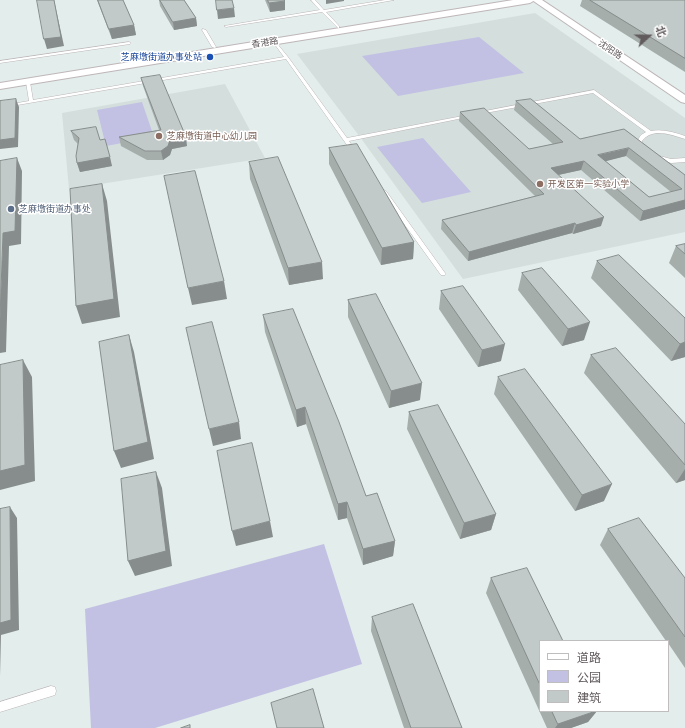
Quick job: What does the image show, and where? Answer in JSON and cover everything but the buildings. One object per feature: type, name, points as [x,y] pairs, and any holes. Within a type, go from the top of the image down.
[{"type":"main road","name":"香港路","points":[[0,82],[502,0]]},
{"type":"main road","name":"香港路","points":[[0,86],[530,0]]},
{"type":"street","name":"沈阳路","points":[[536,0],[685,100]]},
{"type":"lane","points":[[312,0],[338,27]]},
{"type":"lane","points":[[226,26],[392,0]]},
{"type":"lane","points":[[204,30],[214,47]]},
{"type":"lane","points":[[275,42],[351,146]]},
{"type":"lane","points":[[0,62],[129,43]]},
{"type":"lane","points":[[0,107],[287,58]]},
{"type":"lane","points":[[28,82],[32,101]]},
{"type":"lane","points":[[346,140],[594,91],[650,132]]},
{"type":"lane","points":[[685,138],[667,132],[650,132],[644,134],[639,141],[642,149],[654,157],[662,159],[685,160]]},
{"type":"lane","points":[[378,184],[443,274]]},
{"type":"lane","points":[[0,707],[51,691]]},
{"type":"shaded area","name":"开发区第一实验小学","points":[[535,13],[685,118],[685,232],[463,279],[360,137],[297,54]]},
{"type":"shaded area","name":"芝麻墩街道中心幼儿园","points":[[225,84],[265,158],[69,189],[62,113]]},
{"type":"green space","points":[[479,37],[524,73],[398,96],[362,56]]},
{"type":"green space","points":[[142,102],[154,137],[106,146],[97,110]]},
{"type":"green space","points":[[423,138],[471,192],[422,203],[377,147]]},
{"type":"green space","points":[[324,544],[362,664],[155,728],[91,728],[85,609]]},
{"type":"place","name":"芝麻墩街道办事处站","points":[[210,57]]},
{"type":"place","name":"芝麻墩街道中心幼儿园","points":[[159,136]]},
{"type":"place","name":"开发区第一实验小学","points":[[540,184]]},
{"type":"place","name":"芝麻墩街道办事处","points":[[11,209]]}]
